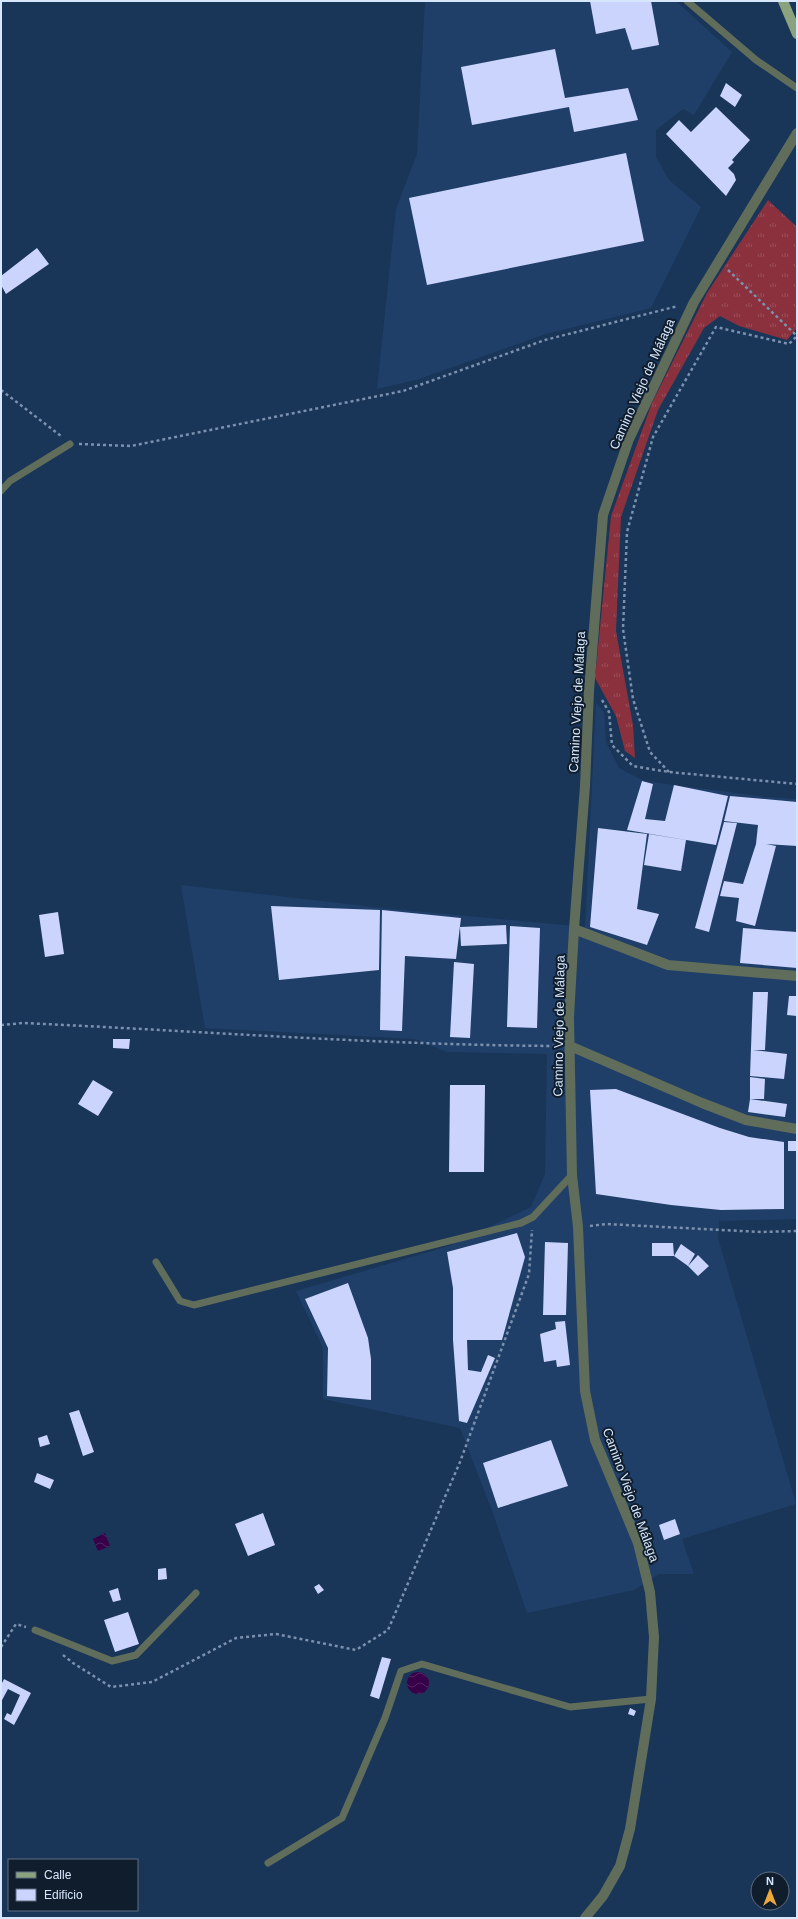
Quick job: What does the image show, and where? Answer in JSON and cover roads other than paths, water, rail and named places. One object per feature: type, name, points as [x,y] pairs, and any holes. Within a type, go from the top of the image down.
[{"type":"main road","points":[[783,1],[797,34]]},
{"type":"street","name":"Camino Viejo de Málaga","points":[[585,1918],[603,1896],[620,1866],[630,1829],[651,1699],[654,1637],[650,1592],[638,1543],[595,1440],[585,1390],[578,1227],[572,1175],[569,1017],[585,786],[589,691],[603,514],[629,439],[694,302],[797,133]]},
{"type":"street","points":[[574,929],[668,965],[797,976]]},
{"type":"street","points":[[570,1046],[702,1103],[746,1120],[797,1129]]},
{"type":"lane","points":[[687,1],[756,60],[797,88]]},
{"type":"lane","points":[[1,492],[10,481],[70,444]]},
{"type":"lane","points":[[156,1262],[180,1301],[194,1305],[521,1223],[533,1217],[572,1175]]},
{"type":"lane","points":[[34,1630],[112,1661],[136,1655],[196,1593]]},
{"type":"lane","points":[[268,1863],[342,1818],[385,1718],[401,1671],[422,1664],[570,1707],[651,1699]]},
{"type":"water","points":[[105,1533],[110,1546],[98,1551],[93,1539]]},
{"type":"water","points":[[418,1672],[426,1675],[429,1683],[426,1691],[418,1694],[410,1691],[407,1683],[410,1675]]}]
